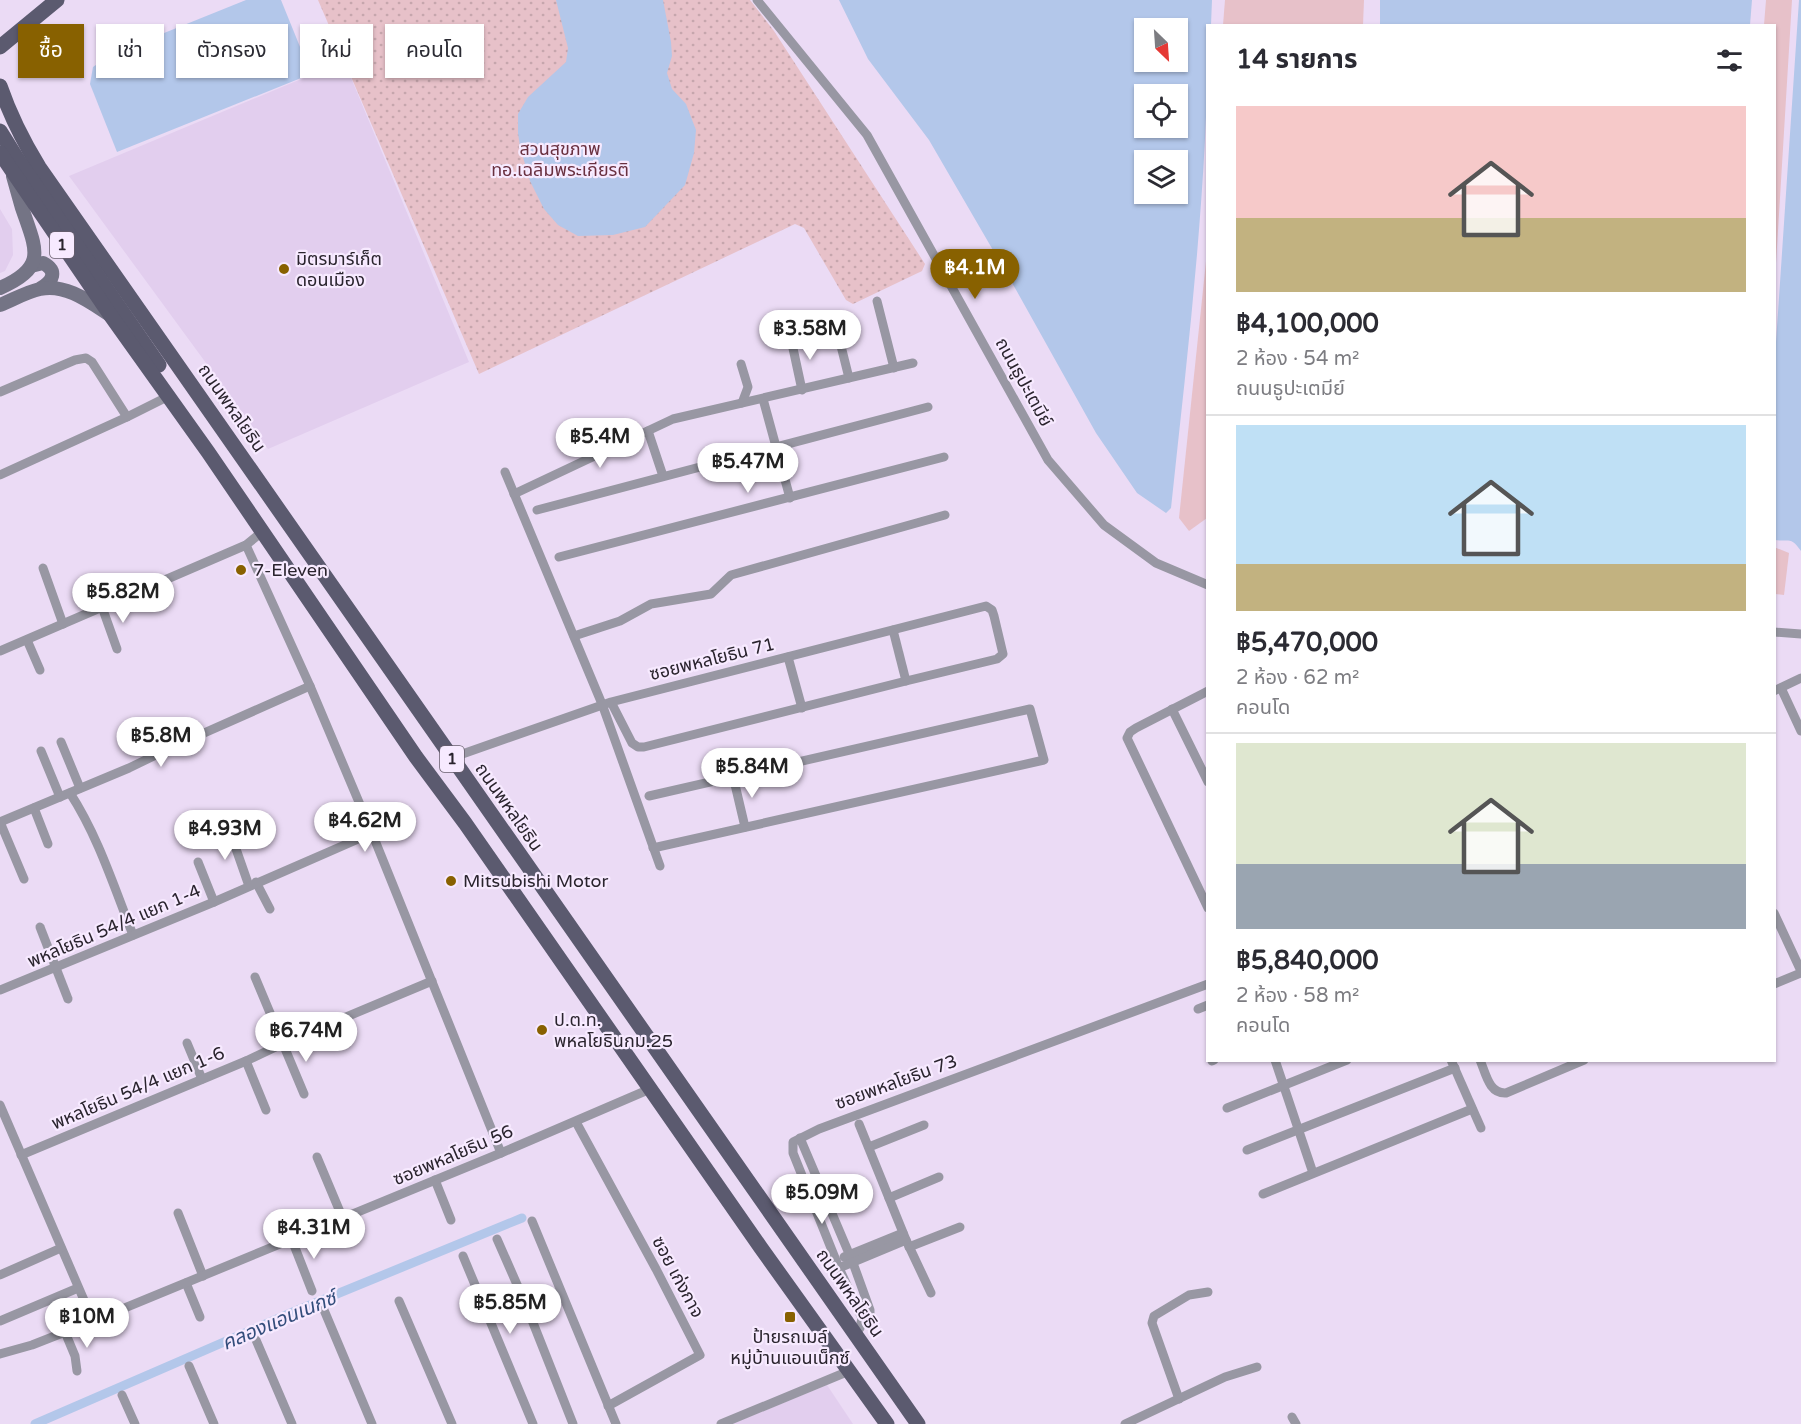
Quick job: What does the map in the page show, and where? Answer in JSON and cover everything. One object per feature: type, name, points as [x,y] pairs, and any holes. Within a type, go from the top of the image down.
[{"type":"main road","points":[[0,47],[57,0]]},
{"type":"main road","name":"ถนนพหลโยธิน","points":[[0,86],[17,130],[39,167],[918,1424]]},
{"type":"main road","points":[[0,130],[20,163],[176,390],[193,432]]},
{"type":"main road","name":"1","points":[[0,153],[416,757],[465,823],[887,1424]]},
{"type":"main road","points":[[0,288],[18,280],[25,274],[31,266],[35,253],[13,174]]},
{"type":"main road","points":[[0,306],[41,288],[51,281],[51,269],[43,263],[31,266]]},
{"type":"main road","points":[[41,288],[71,293],[111,316]]},
{"type":"main road","points":[[262,532],[285,520]]},
{"type":"main road","points":[[668,1114],[668,1105],[673,1098],[688,1095]]},
{"type":"street","name":"ถนนธูปะเตมีย์","points":[[757,0],[867,135],[1048,460],[1104,525],[1156,562],[1206,584]]},
{"type":"street","points":[[877,301],[894,368]]},
{"type":"street","points":[[834,318],[849,378]]},
{"type":"street","points":[[791,339],[802,390]]},
{"type":"street","points":[[0,392],[75,360],[86,358],[92,362],[127,417]]},
{"type":"street","points":[[514,494],[674,419],[913,363]]},
{"type":"street","points":[[741,364],[748,387],[742,403]]},
{"type":"street","points":[[0,475],[169,396]]},
{"type":"street","points":[[763,399],[790,498]]},
{"type":"street","points":[[537,510],[928,407]]},
{"type":"street","points":[[648,431],[663,476]]},
{"type":"street","points":[[559,557],[944,457]]},
{"type":"street","points":[[505,472],[574,636],[607,703],[632,743],[638,747],[906,681],[893,630]]},
{"type":"street","points":[[574,636],[620,621],[651,604],[711,594],[731,575],[945,515]]},
{"type":"street","points":[[0,651],[246,545],[262,532]]},
{"type":"street","points":[[246,545],[310,686],[372,833],[501,1153]]},
{"type":"street","points":[[44,568],[63,624]]},
{"type":"street","name":"ซอยพหลโยธิน 71","points":[[451,758],[607,703],[986,606],[992,610],[1002,656],[906,681]]},
{"type":"street","points":[[102,607],[117,650]]},
{"type":"street","points":[[1776,632],[1801,634]]},
{"type":"street","points":[[27,640],[40,670]]},
{"type":"street","points":[[788,657],[802,708]]},
{"type":"street","points":[[1801,678],[1778,689],[1801,731]]},
{"type":"street","points":[[24,879],[0,822],[129,768],[310,686]]},
{"type":"street","points":[[1206,692],[1130,732],[1127,738],[1206,905]]},
{"type":"street","points":[[607,703],[660,866]]},
{"type":"street","points":[[649,796],[1030,709],[1044,760],[653,848]]},
{"type":"street","points":[[1172,710],[1206,778]]},
{"type":"street","points":[[61,742],[83,813],[133,935]]},
{"type":"street","points":[[41,751],[60,797]]},
{"type":"street","points":[[733,776],[745,827]]},
{"type":"street","points":[[34,808],[48,844]]},
{"type":"street","points":[[228,826],[253,884],[270,909]]},
{"type":"street","name":"พหลโยธิน 54/4 แยก 1-4","points":[[0,990],[214,902],[372,833]]},
{"type":"street","points":[[198,862],[214,902]]},
{"type":"street","points":[[1776,983],[1801,972],[1777,925]]},
{"type":"street","points":[[40,927],[68,999]]},
{"type":"street","points":[[255,977],[304,1094]]},
{"type":"street","name":"พหลโยธิน 54/4 แยก 1-6","points":[[21,1155],[432,981]]},
{"type":"street","name":"ซอยพหลโยธิน 73","points":[[800,1138],[1206,985]]},
{"type":"street","points":[[187,1043],[202,1080]]},
{"type":"street","points":[[246,1061],[266,1110]]},
{"type":"street","points":[[1276,1062],[1313,1173]]},
{"type":"street","points":[[1227,1108],[1342,1062]]},
{"type":"street","points":[[1481,1062],[1493,1090],[1498,1094],[1506,1093],[1579,1062]]},
{"type":"street","points":[[1247,1150],[1453,1064],[1480,1128]]},
{"type":"street","name":"ซอยพหลโยธิน 56","points":[[0,1354],[32,1346],[292,1240],[650,1089]]},
{"type":"street","points":[[0,1105],[93,1321]]},
{"type":"street","points":[[1263,1194],[1472,1109]]},
{"type":"street","name":"ซอย เก่งกาจ","points":[[576,1122],[700,1355],[608,1406]]},
{"type":"street","points":[[859,1124],[906,1240],[931,1293]]},
{"type":"street","points":[[869,1147],[924,1125]]},
{"type":"street","points":[[854,1334],[860,1328],[862,1318],[793,1153],[793,1142],[800,1138],[870,1310],[870,1314],[862,1318]]},
{"type":"street","points":[[317,1157],[343,1219]]},
{"type":"street","points":[[889,1198],[939,1177]]},
{"type":"street","points":[[435,1180],[451,1220]]},
{"type":"street","points":[[178,1213],[203,1276]]},
{"type":"street","points":[[532,1221],[616,1424]]},
{"type":"street","points":[[838,1264],[906,1240],[960,1227]]},
{"type":"street","points":[[497,1239],[573,1424]]},
{"type":"street","points":[[292,1240],[312,1291]]},
{"type":"street","points":[[0,1275],[61,1248]]},
{"type":"street","points":[[463,1256],[533,1424]]},
{"type":"street","points":[[186,1283],[200,1317]]},
{"type":"street","points":[[0,1321],[78,1288]]},
{"type":"street","points":[[1179,1399],[1152,1323],[1154,1316],[1189,1295],[1208,1292]]},
{"type":"street","points":[[399,1301],[452,1424]]},
{"type":"street","points":[[324,1310],[372,1424]]},
{"type":"street","points":[[65,1332],[77,1362],[76,1371]]},
{"type":"street","points":[[256,1340],[292,1424]]},
{"type":"street","points":[[189,1366],[214,1424]]},
{"type":"street","points":[[1125,1424],[1226,1377],[1257,1367]]},
{"type":"street","points":[[722,1424],[849,1371]]},
{"type":"street","points":[[122,1395],[135,1424]]},
{"type":"shaded area","name":"มิตรมาร์เก็ต ดอนเมือง","points":[[303,78],[351,78],[469,362],[268,449],[69,176]]},
{"type":"shaded area","points":[[0,209],[12,229],[13,255],[5,271],[0,273]]},
{"type":"shaded area","points":[[827,1385],[853,1424],[732,1424]]},
{"type":"green space","name":"สวนสุขภาพ ทอ.เฉลิมพระเกียรติ","points":[[318,0],[750,0],[774,31],[925,264],[922,271],[853,304],[846,300],[804,228],[795,224],[479,374],[352,78],[373,78],[373,24],[328,24]]},
{"type":"green space","points":[[1225,0],[1364,0],[1363,24],[1223,24]]},
{"type":"green space","points":[[1766,0],[1792,0],[1776,264],[1776,24],[1764,24]]},
{"type":"green space","points":[[1206,262],[1206,519],[1189,531],[1179,518]]},
{"type":"green space","points":[[1776,548],[1789,553],[1784,595],[1776,594]]},
{"type":"water","points":[[246,0],[281,0],[300,47],[301,78],[117,152],[90,84],[93,67],[96,65],[96,78],[164,78],[164,33],[176,28],[176,78],[288,78],[288,24],[186,24]]},
{"type":"water","points":[[556,0],[663,0],[672,56],[667,73],[672,89],[686,104],[696,130],[694,153],[685,185],[645,227],[613,235],[578,236],[558,225],[544,209],[530,181],[520,147],[518,114],[528,97],[566,62],[568,48]]},
{"type":"water","points":[[839,0],[1212,0],[1211,24],[1206,24],[1205,147],[1196,267],[1171,508],[1166,513],[1137,493],[1096,433],[929,140],[868,59]]},
{"type":"water","points":[[1380,0],[1752,0],[1750,24],[1380,24]]},
{"type":"water","points":[[1799,0],[1801,0],[1801,551],[1792,541],[1776,540],[1776,342]]},
{"type":"waterway","name":"คลองแอนเนกซ์","points":[[35,1424],[293,1312],[522,1218]]},
{"type":"place","name":"มิตรมาร์เก็ต ดอนเมือง","points":[[284,269]]},
{"type":"place","name":"7-Eleven","points":[[241,570]]},
{"type":"place","name":"Mitsubishi Motor","points":[[451,881]]},
{"type":"place","name":"ป.ต.ท. พหลโยธินกม.25","points":[[542,1030]]},
{"type":"place","name":"ป้ายรถเมล์ หมู่บ้านแอนเน็กซ์","points":[[790,1317]]}]
